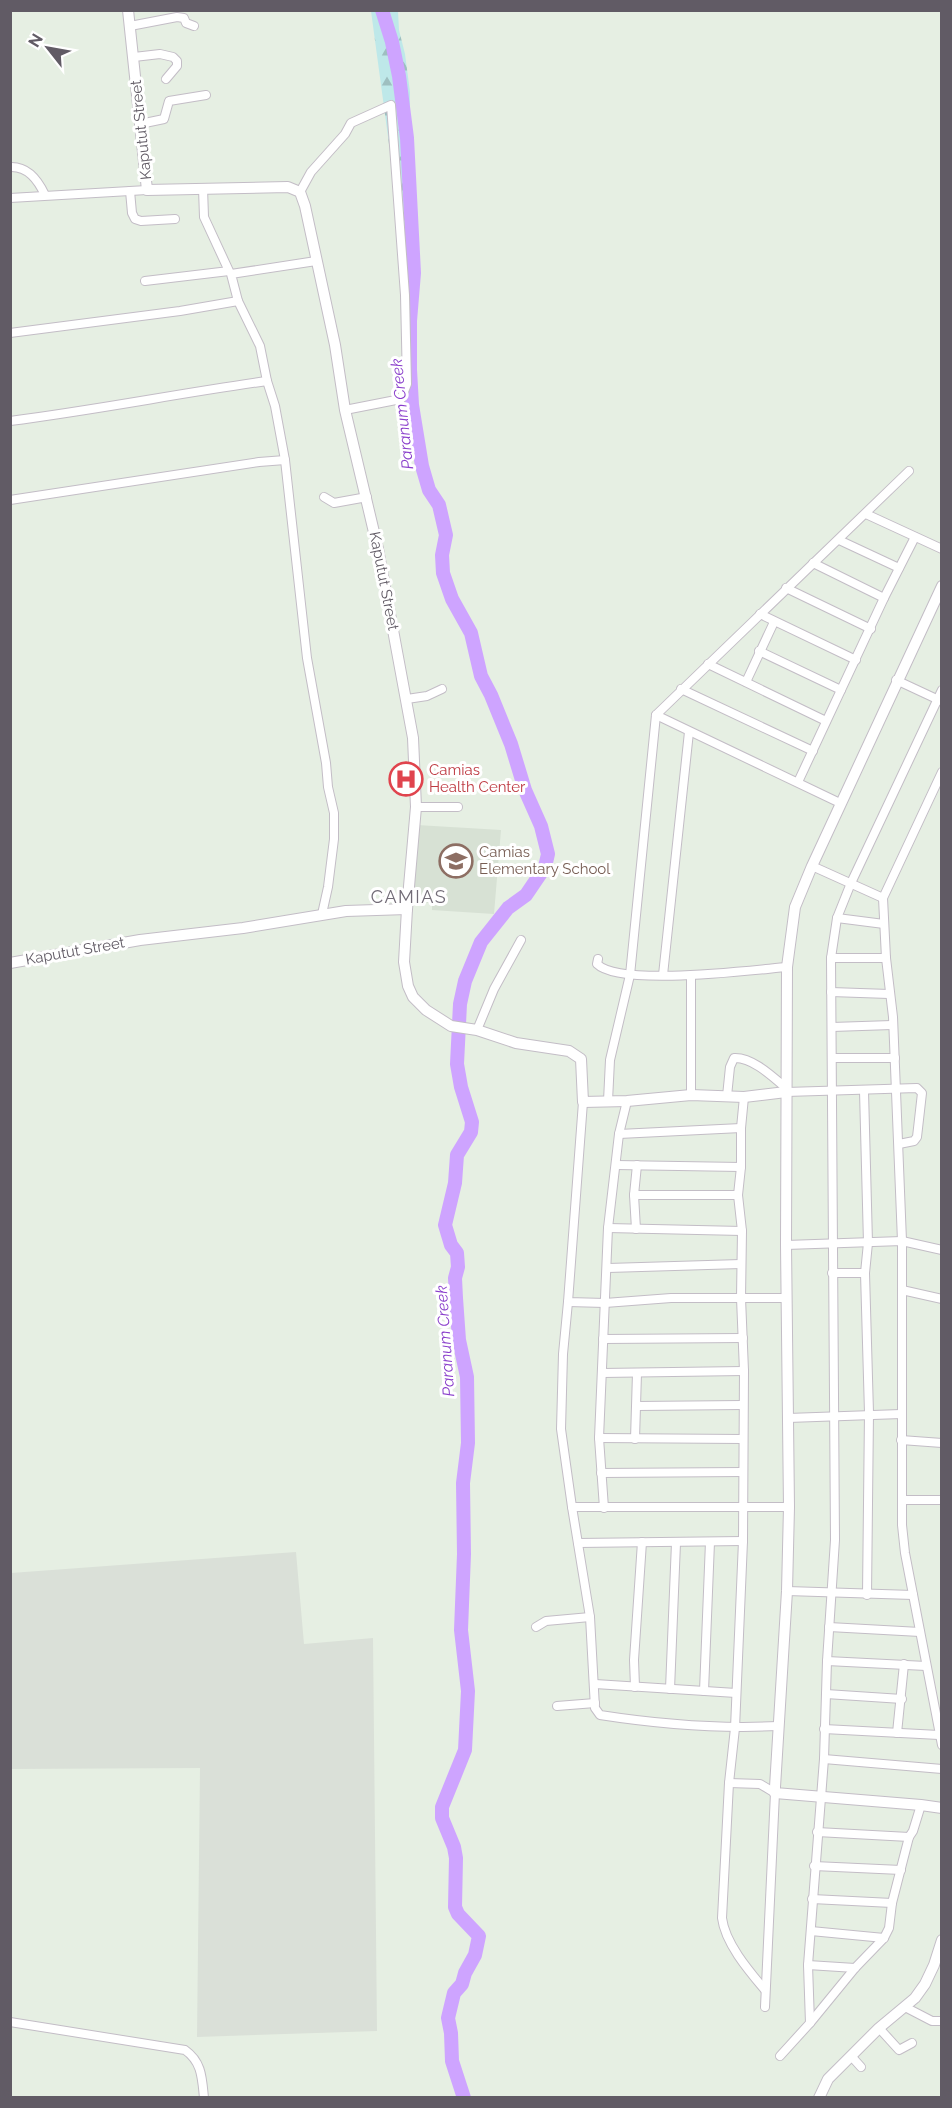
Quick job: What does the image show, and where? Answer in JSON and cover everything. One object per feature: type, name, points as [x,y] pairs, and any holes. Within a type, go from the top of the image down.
[{"type":"street","name":"Kaputut Street","points":[[10,963],[140,940],[243,928],[346,910],[407,909],[416,807],[413,738],[367,497],[345,410],[333,335],[305,206],[300,192],[288,188],[147,190],[128,10]]},
{"type":"street","points":[[130,26],[177,17],[184,18],[186,23],[194,26]]},
{"type":"street","points":[[134,57],[160,54],[173,57],[177,61],[177,66],[166,79]]},
{"type":"street","points":[[140,124],[164,119],[169,101],[206,95]]},
{"type":"street","points":[[300,192],[311,172],[345,134],[351,123],[391,105],[405,295],[407,384],[401,399],[345,410]]},
{"type":"street","points":[[10,166],[20,167],[28,172],[37,180],[45,195]]},
{"type":"street","points":[[203,188],[204,217],[230,272],[238,301],[260,346],[285,460],[307,658],[334,813],[330,868],[322,914]]},
{"type":"street","points":[[10,198],[147,190]]},
{"type":"street","points":[[130,192],[132,213],[135,219],[141,221],[175,219]]},
{"type":"street","points":[[145,280],[316,261]]},
{"type":"street","points":[[10,333],[180,311],[238,301]]},
{"type":"street","points":[[10,421],[68,414],[168,395],[267,381]]},
{"type":"street","points":[[10,500],[285,460]]},
{"type":"street","points":[[608,1101],[610,1060],[630,975],[656,716],[681,689],[909,471]]},
{"type":"street","points":[[324,497],[334,502],[367,497]]},
{"type":"street","points":[[866,514],[942,549]]},
{"type":"street","points":[[798,782],[915,537]]},
{"type":"street","points":[[839,540],[899,568]]},
{"type":"street","points":[[813,563],[884,598]]},
{"type":"street","points":[[765,2007],[778,1726],[787,1591],[789,1507],[786,1245],[787,967],[795,907],[896,680],[942,586]]},
{"type":"street","points":[[786,588],[871,629]]},
{"type":"street","points":[[760,614],[856,660]]},
{"type":"street","points":[[746,682],[774,622]]},
{"type":"street","points":[[759,651],[841,690]]},
{"type":"street","points":[[708,664],[826,722]]},
{"type":"street","points":[[810,2023],[808,1965],[824,1759],[827,1661],[835,1540],[831,958],[837,918],[851,883],[940,697],[896,680]]},
{"type":"street","points":[[407,699],[427,696],[442,689]]},
{"type":"street","points":[[681,689],[813,751]]},
{"type":"street","points":[[656,716],[840,803]]},
{"type":"street","points":[[663,975],[689,732]]},
{"type":"street","points":[[942,772],[883,898],[895,1058],[902,1241],[902,1525],[942,1745]]},
{"type":"street","points":[[416,807],[458,807]]},
{"type":"street","points":[[812,866],[883,898]]},
{"type":"street","points":[[407,909],[404,962],[408,986],[413,997],[426,1010],[451,1026],[516,1043],[569,1052],[581,1059],[583,1102],[563,1354],[561,1429],[590,1617],[595,1708],[600,1715],[735,1728],[778,1726]]},
{"type":"street","points":[[837,918],[884,924]]},
{"type":"street","points":[[472,1030],[521,940]]},
{"type":"street","points":[[831,958],[886,958]]},
{"type":"street","points":[[598,959],[597,964],[602,968],[630,975],[691,976],[787,967]]},
{"type":"street","points":[[691,976],[691,1095]]},
{"type":"street","points":[[831,992],[889,994]]},
{"type":"street","points":[[832,1027],[892,1025]]},
{"type":"street","points":[[728,1096],[730,1066],[734,1058],[742,1058],[769,1074],[786,1090]]},
{"type":"street","points":[[833,1058],[895,1058]]},
{"type":"street","points":[[583,1102],[627,1101],[691,1095],[744,1097],[786,1090],[864,1091],[917,1088],[922,1093],[917,1137],[914,1141],[899,1144]]},
{"type":"street","points":[[864,1091],[868,1243],[865,1273],[869,1413],[867,1595]]},
{"type":"street","points":[[744,1097],[738,1195],[742,1231],[741,1298],[744,1338],[743,1541],[723,1926],[747,1968],[765,1990]]},
{"type":"street","points":[[604,1508],[599,1438],[608,1228],[619,1134],[627,1101]]},
{"type":"street","points":[[619,1134],[741,1128]]},
{"type":"street","points":[[616,1165],[741,1167]]},
{"type":"street","points":[[636,1229],[634,1195],[637,1165]]},
{"type":"street","points":[[634,1195],[738,1195]]},
{"type":"street","points":[[608,1228],[742,1231]]},
{"type":"street","points":[[786,1245],[902,1241],[942,1250]]},
{"type":"street","points":[[608,1268],[741,1264]]},
{"type":"street","points":[[832,1274],[865,1273]]},
{"type":"street","points":[[902,1290],[942,1299]]},
{"type":"street","points":[[568,1302],[605,1303],[670,1298],[787,1298]]},
{"type":"street","points":[[603,1339],[744,1338]]},
{"type":"street","points":[[602,1373],[744,1371]]},
{"type":"street","points":[[635,1439],[637,1372]]},
{"type":"street","points":[[637,1406],[743,1405]]},
{"type":"street","points":[[788,1418],[869,1413],[901,1414]]},
{"type":"street","points":[[599,1438],[743,1439]]},
{"type":"street","points":[[901,1440],[942,1443]]},
{"type":"street","points":[[601,1473],[743,1472]]},
{"type":"street","points":[[903,1500],[942,1500]]},
{"type":"street","points":[[572,1507],[789,1507]]},
{"type":"street","points":[[578,1543],[743,1541]]},
{"type":"street","points":[[634,1687],[642,1542]]},
{"type":"street","points":[[704,1691],[710,1542]]},
{"type":"street","points":[[670,1689],[676,1543]]},
{"type":"street","points":[[787,1591],[914,1595]]},
{"type":"street","points":[[536,1627],[546,1621],[590,1617]]},
{"type":"street","points":[[829,1627],[920,1632]]},
{"type":"street","points":[[827,1661],[926,1666]]},
{"type":"street","points":[[897,1733],[904,1664]]},
{"type":"street","points":[[595,1684],[736,1693]]},
{"type":"street","points":[[826,1694],[902,1699]]},
{"type":"street","points":[[557,1706],[595,1704]]},
{"type":"street","points":[[824,1729],[939,1735]]},
{"type":"street","points":[[824,1759],[942,1769]]},
{"type":"street","points":[[729,1783],[760,1784],[775,1793],[942,1808]]},
{"type":"street","points":[[780,2056],[855,1968],[884,1938],[889,1928],[892,1903],[909,1837],[921,1805]]},
{"type":"street","points":[[817,1832],[909,1837]]},
{"type":"street","points":[[814,1866],[901,1870]]},
{"type":"street","points":[[812,1899],[892,1903]]},
{"type":"street","points":[[811,1931],[884,1938]]},
{"type":"street","points":[[819,2097],[828,2079],[879,2028],[905,2007],[925,1984],[942,1940]]},
{"type":"street","points":[[808,1965],[855,1968]]},
{"type":"street","points":[[905,2007],[932,2020],[942,2021]]},
{"type":"street","points":[[10,2022],[185,2050],[195,2057],[201,2074],[204,2097]]},
{"type":"street","points":[[879,2028],[899,2050],[912,2043]]},
{"type":"street","points":[[852,2056],[861,2067]]},
{"type":"shaded area","name":"Camias Elementary School","points":[[417,825],[501,830],[494,914],[432,910],[432,903],[411,903]]},
{"type":"shaded area","points":[[296,1552],[304,1644],[373,1638],[377,2031],[197,2037],[200,1768],[11,1769],[11,1573]]},
{"type":"green space","points":[[371,11],[398,11],[399,30],[405,54],[410,92],[418,222],[401,233]]},
{"type":"waterway","name":"Paranum Creek","points":[[382,10],[399,76],[407,138],[414,273],[410,321],[412,405],[422,466],[429,490],[439,505],[446,535],[442,555],[443,573],[452,599],[471,633],[481,676],[511,744],[525,790],[541,826],[548,854],[545,867],[526,895],[508,908],[481,942],[465,981],[460,1004],[457,1064],[461,1087],[472,1122],[471,1132],[457,1155],[455,1183],[445,1225],[451,1245],[457,1253],[458,1267],[455,1278],[459,1340],[467,1377],[468,1443],[463,1483],[464,1554],[461,1630],[468,1691],[465,1750],[442,1807],[442,1818],[456,1858],[455,1907],[458,1914],[479,1936],[475,1955],[462,1984],[454,1993],[448,2018],[452,2061],[464,2098]]},
{"type":"place","name":"Camias Health Center","points":[[406,779]]},
{"type":"place","name":"Camias Elementary School","points":[[456,861]]},
{"type":"district","name":"CAMIAS","points":[[409,896]]}]
